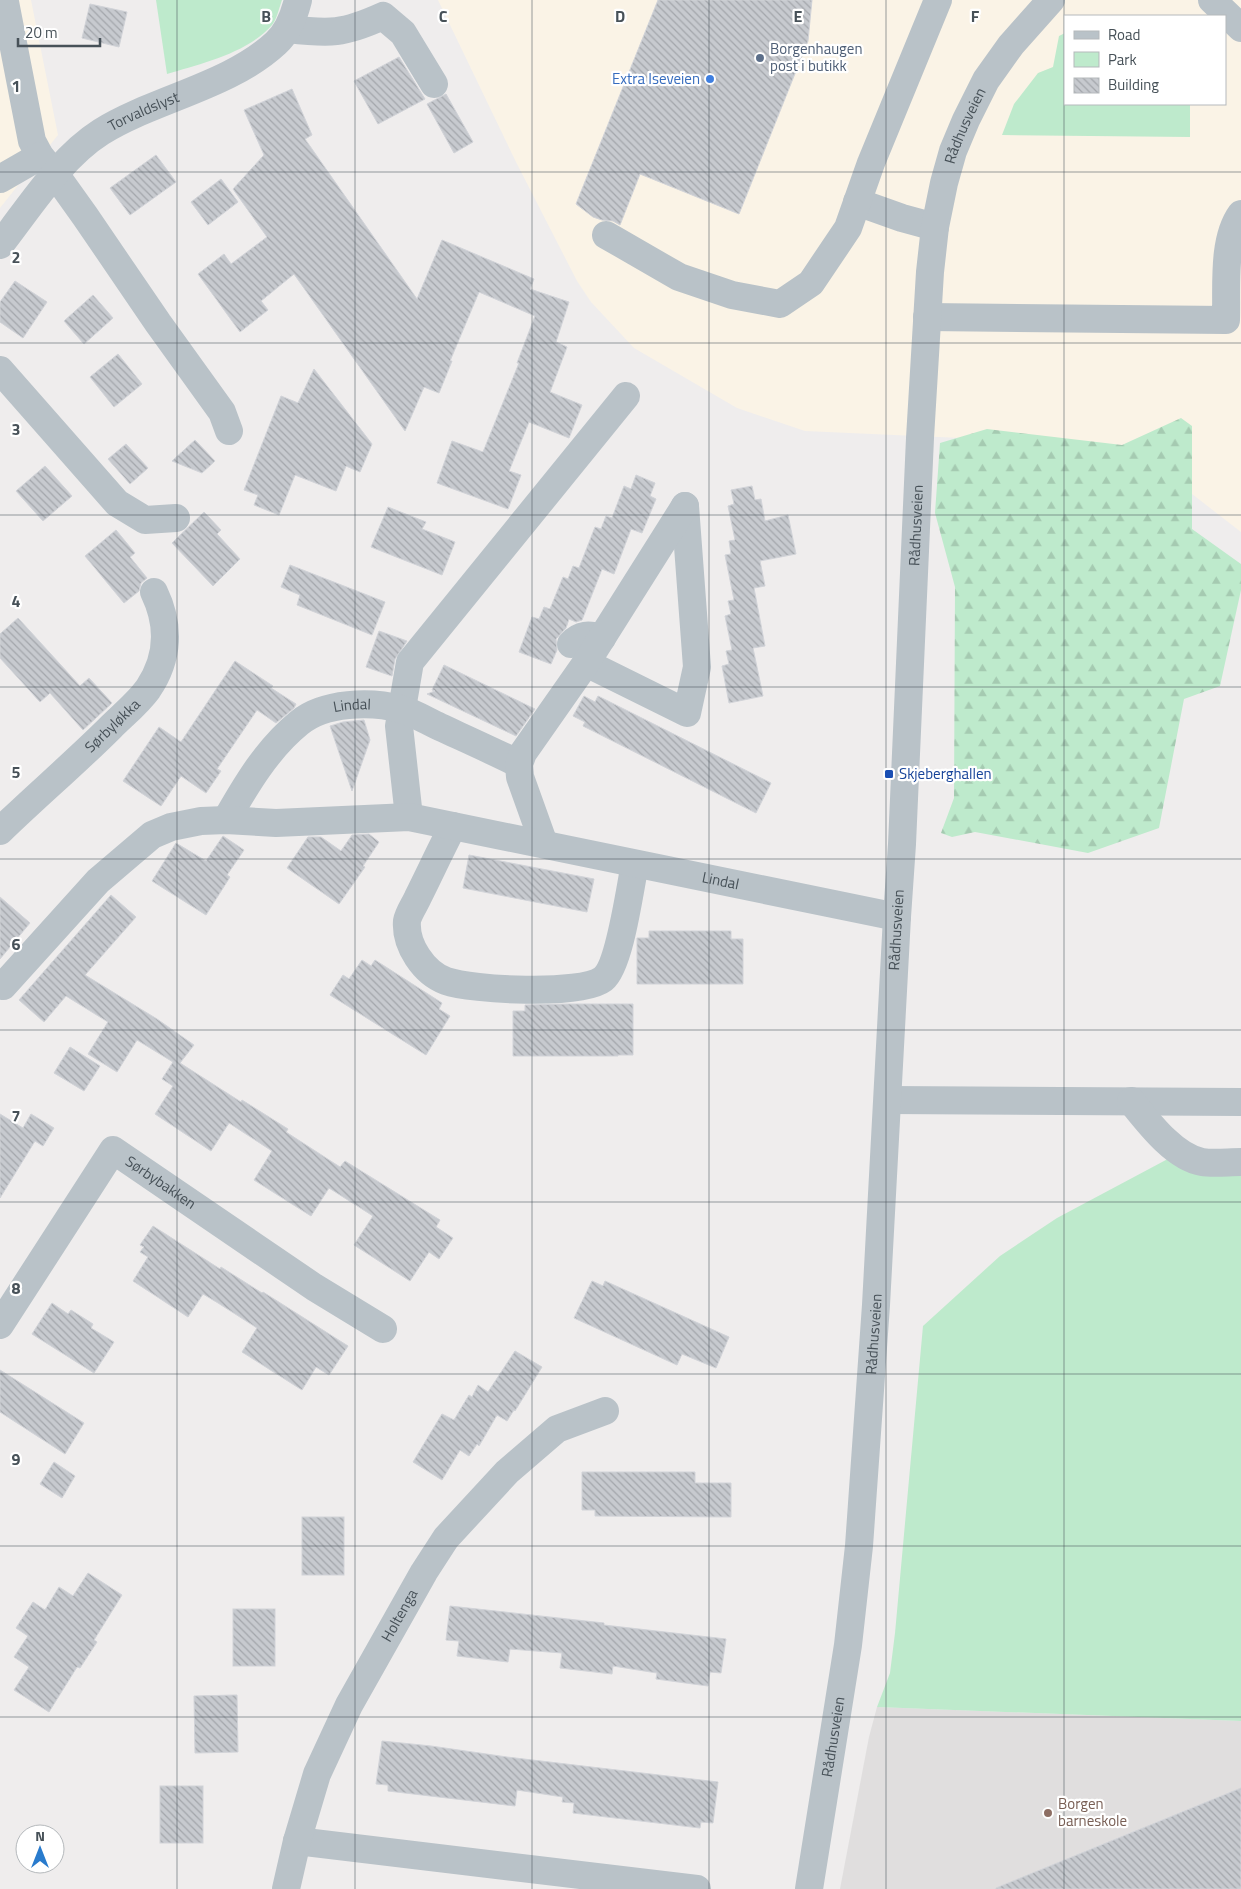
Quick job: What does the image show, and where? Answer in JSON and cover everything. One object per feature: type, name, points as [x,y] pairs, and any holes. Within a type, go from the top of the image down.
[{"type":"street","name":"Torvaldslyst","points":[[0,245],[48,165],[80,148],[101,132],[231,73],[277,43],[288,29],[298,0]]},
{"type":"street","points":[[606,235],[679,277],[732,295],[780,304],[811,283],[848,228],[871,163],[938,0]]},
{"type":"street","name":"Rådhusveien","points":[[810,1889],[848,1646],[859,1546],[888,1100],[927,317],[935,228],[953,151],[986,80],[1011,45],[1051,0]]},
{"type":"street","points":[[1212,0],[1241,28]]},
{"type":"street","points":[[5,2],[32,141],[222,412],[229,431]]},
{"type":"street","points":[[288,29],[319,33],[340,32],[358,27],[382,16],[403,33],[434,84]]},
{"type":"street","points":[[0,179],[48,165]]},
{"type":"street","points":[[858,202],[935,228]]},
{"type":"street","points":[[927,317],[1226,320],[1228,251],[1237,219],[1241,214]]},
{"type":"street","points":[[0,370],[117,503],[145,520],[176,518]]},
{"type":"street","points":[[409,817],[400,726],[410,662],[626,396]]},
{"type":"street","points":[[544,844],[520,777],[519,764],[523,753],[579,653],[602,638],[684,506],[697,667],[687,713],[579,653]]},
{"type":"street","name":"Sørbyløkka","points":[[0,831],[41,791],[90,748],[147,690],[158,670],[164,648],[166,629],[161,607],[154,592]]},
{"type":"street","name":"Lindal","points":[[226,820],[253,774],[273,749],[299,723],[322,710],[364,704],[402,710],[519,764]]},
{"type":"street","name":"Lindal","points":[[3,986],[98,881],[152,835],[172,826],[201,821],[226,820],[276,823],[409,817],[897,917]]},
{"type":"street","points":[[453,826],[407,920],[409,940],[416,956],[426,968],[445,980],[470,986],[553,990],[580,987],[603,979],[612,965],[621,934],[635,864]]},
{"type":"street","points":[[888,1100],[1241,1102]]},
{"type":"street","points":[[1131,1101],[1150,1124],[1180,1153],[1201,1162],[1241,1162]]},
{"type":"street","name":"Sørbybakken","points":[[0,1325],[113,1150],[314,1287],[383,1329]]},
{"type":"street","name":"Holtenga","points":[[286,1889],[297,1840],[317,1774],[349,1705],[424,1572],[446,1538],[507,1472],[557,1429],[605,1411]]},
{"type":"street","points":[[297,1840],[697,1889]]},
{"type":"shaded area","points":[[0,0],[31,0],[58,135],[0,208]]},
{"type":"shaded area","points":[[438,0],[1241,0],[1241,532],[1165,473],[961,438],[805,431],[737,408],[634,348],[591,302],[577,281],[516,162]]},
{"type":"shaded area","name":"Borgen barneskole","points":[[877,1707],[1241,1721],[1241,1889],[840,1889],[869,1737]]},
{"type":"green space","points":[[156,0],[282,0],[277,17],[272,25],[250,43],[223,56],[167,74]]},
{"type":"green space","points":[[1064,34],[1064,105],[1190,105],[1190,137],[1002,135],[1014,104],[1038,73],[1053,67],[1059,36]]},
{"type":"green space","points":[[1181,418],[1192,426],[1192,529],[1241,564],[1241,590],[1220,686],[1184,699],[1159,828],[1088,853],[975,832],[952,837],[941,833],[954,798],[955,587],[935,513],[940,443],[987,429],[1122,445]]},
{"type":"green space","points":[[1179,1153],[1241,1162],[1241,1721],[877,1707],[890,1673],[895,1633],[923,1326],[1000,1256],[1057,1218]]},
{"type":"building","points":[[658,0],[812,0],[808,41],[739,214],[640,174],[620,225],[613,221],[593,217],[576,204]]},
{"type":"building","points":[[90,4],[127,12],[119,47],[82,38]]},
{"type":"building","points":[[399,57],[425,99],[378,124],[354,81]]},
{"type":"building","points":[[292,89],[312,135],[305,139],[417,299],[442,240],[534,279],[530,289],[569,302],[556,342],[567,347],[550,392],[582,405],[569,438],[529,422],[509,471],[521,475],[508,509],[437,483],[452,441],[483,452],[519,363],[517,363],[535,316],[479,292],[450,361],[452,361],[439,393],[424,387],[405,431],[294,274],[261,301],[268,310],[240,332],[198,274],[224,254],[231,264],[267,237],[233,189],[264,155],[244,110]]},
{"type":"building","points":[[446,94],[473,142],[454,153],[427,104]]},
{"type":"building","points":[[156,155],[176,182],[130,215],[110,188]]},
{"type":"building","points":[[221,179],[238,202],[208,225],[191,202]]},
{"type":"building","points":[[15,281],[47,302],[23,338],[0,322],[0,302]]},
{"type":"building","points":[[93,295],[113,318],[84,344],[64,321]]},
{"type":"building","points":[[118,354],[142,384],[114,407],[90,377]]},
{"type":"building","points":[[314,369],[372,444],[360,472],[346,466],[336,491],[295,475],[279,515],[254,505],[258,495],[244,490],[281,396],[298,403]]},
{"type":"building","points":[[195,440],[215,461],[202,473],[172,461]]},
{"type":"building","points":[[126,444],[148,468],[130,484],[108,459]]},
{"type":"building","points":[[45,466],[72,496],[43,521],[16,491]]},
{"type":"building","points":[[636,475],[655,483],[650,496],[656,499],[642,533],[631,529],[614,574],[602,569],[582,620],[576,622],[569,619],[566,628],[556,639],[557,650],[551,664],[519,652],[532,617],[539,619],[544,607],[550,609],[563,577],[568,579],[573,566],[579,568],[595,527],[601,529],[606,516],[612,518],[624,486],[631,489]]},
{"type":"building","points":[[752,486],[755,500],[761,499],[765,521],[788,515],[796,554],[760,561],[765,586],[754,588],[765,646],[753,648],[763,696],[729,703],[722,666],[729,664],[726,651],[732,650],[725,616],[731,614],[728,601],[734,600],[725,555],[731,554],[729,541],[735,540],[728,506],[734,504],[731,490]]},
{"type":"building","points":[[388,507],[426,522],[422,529],[455,542],[442,575],[371,547]]},
{"type":"building","points":[[204,512],[221,530],[217,534],[240,559],[213,586],[172,543]]},
{"type":"building","points":[[116,530],[135,553],[130,557],[147,578],[141,583],[139,591],[124,603],[85,556]]},
{"type":"building","points":[[290,565],[385,602],[372,635],[297,605],[300,595],[281,587]]},
{"type":"building","points":[[18,618],[80,686],[89,678],[112,703],[83,730],[50,693],[40,702],[0,658],[0,634]]},
{"type":"building","points":[[379,631],[407,641],[395,659],[392,676],[366,667]]},
{"type":"building","points":[[235,661],[296,704],[294,708],[276,723],[257,710],[217,769],[221,771],[206,793],[181,776],[161,806],[123,781],[159,727],[181,742]]},
{"type":"building","points":[[444,665],[535,709],[516,736],[427,694],[435,691],[432,690]]},
{"type":"building","points":[[584,696],[595,702],[598,696],[771,783],[756,813],[583,726],[585,722],[573,716]]},
{"type":"building","points":[[364,720],[370,740],[352,791],[330,726],[343,722]]},
{"type":"building","points":[[369,834],[379,842],[363,866],[365,867],[339,904],[287,868],[308,837],[321,837],[341,851],[352,835]]},
{"type":"building","points":[[223,836],[244,850],[227,875],[230,877],[206,915],[152,881],[176,843],[206,861]]},
{"type":"building","points":[[469,855],[594,879],[587,912],[463,888]]},
{"type":"building","points":[[111,895],[136,917],[85,975],[157,1019],[194,1045],[180,1063],[288,1129],[286,1132],[340,1167],[345,1161],[440,1220],[436,1227],[453,1238],[439,1259],[429,1252],[410,1281],[354,1245],[373,1216],[329,1188],[311,1216],[254,1180],[272,1151],[229,1123],[211,1151],[155,1114],[173,1086],[162,1079],[173,1062],[137,1040],[117,1072],[88,1054],[108,1022],[66,996],[44,1022],[19,1000]]},
{"type":"building","points":[[0,897],[30,923],[0,959]]},
{"type":"building","points":[[649,931],[731,931],[731,939],[743,939],[743,984],[637,984],[637,938],[649,938]]},
{"type":"building","points":[[362,960],[371,966],[375,960],[442,1003],[439,1009],[450,1016],[426,1055],[330,995],[343,975],[349,979]]},
{"type":"building","points":[[633,1004],[633,1055],[513,1056],[513,1011],[525,1011],[525,1005]]},
{"type":"building","points":[[70,1047],[100,1066],[84,1091],[54,1073]]},
{"type":"building","points":[[0,1114],[23,1128],[31,1114],[54,1128],[43,1146],[35,1141],[0,1198]]},
{"type":"building","points":[[153,1226],[220,1269],[221,1267],[263,1292],[348,1346],[329,1375],[316,1367],[302,1390],[242,1352],[257,1328],[203,1294],[188,1317],[133,1281],[148,1257],[140,1252],[144,1247],[140,1245]]},
{"type":"building","points":[[592,1281],[603,1286],[605,1281],[729,1337],[716,1368],[682,1354],[677,1365],[574,1318]]},
{"type":"building","points":[[52,1303],[68,1314],[71,1310],[93,1324],[91,1328],[114,1342],[94,1373],[32,1334]]},
{"type":"building","points":[[515,1351],[542,1367],[507,1421],[497,1415],[479,1446],[477,1444],[469,1456],[460,1450],[442,1480],[413,1462],[442,1414],[454,1420],[469,1395],[472,1397],[478,1385],[488,1392]]},
{"type":"building","points":[[0,1370],[84,1423],[65,1454],[0,1412]]},
{"type":"building","points":[[54,1462],[75,1476],[62,1498],[40,1484]]},
{"type":"building","points":[[582,1472],[695,1472],[695,1483],[731,1483],[731,1517],[595,1516],[595,1510],[582,1510]]},
{"type":"building","points":[[302,1517],[344,1517],[344,1575],[302,1575]]},
{"type":"building","points":[[88,1573],[122,1595],[94,1640],[97,1642],[80,1668],[77,1667],[49,1712],[14,1690],[29,1667],[14,1657],[28,1636],[16,1628],[33,1602],[45,1610],[59,1587],[73,1596]]},
{"type":"building","points":[[450,1606],[726,1639],[721,1673],[710,1672],[708,1686],[656,1679],[657,1673],[613,1666],[612,1674],[560,1668],[562,1653],[510,1649],[508,1662],[457,1656],[459,1641],[446,1640]]},
{"type":"building","points":[[233,1609],[275,1609],[275,1666],[233,1666]]},
{"type":"building","points":[[237,1695],[238,1752],[195,1753],[194,1696]]},
{"type":"building","points":[[382,1741],[718,1782],[713,1823],[701,1822],[700,1828],[573,1813],[574,1803],[562,1802],[563,1797],[517,1790],[515,1806],[388,1791],[388,1785],[376,1784]]},
{"type":"building","points":[[160,1786],[203,1786],[203,1843],[160,1843]]},
{"type":"building","name":"Borgen barneskole","points":[[1241,1788],[1241,1889],[996,1889],[996,1888]]},
{"type":"place","name":"Borgenhaugen post i butikk","points":[[760,58]]},
{"type":"place","name":"Extra Iseveien","points":[[710,79]]},
{"type":"place","name":"Skjeberghallen","points":[[889,774]]},
{"type":"place","name":"Borgen barneskole","points":[[1048,1813]]}]
